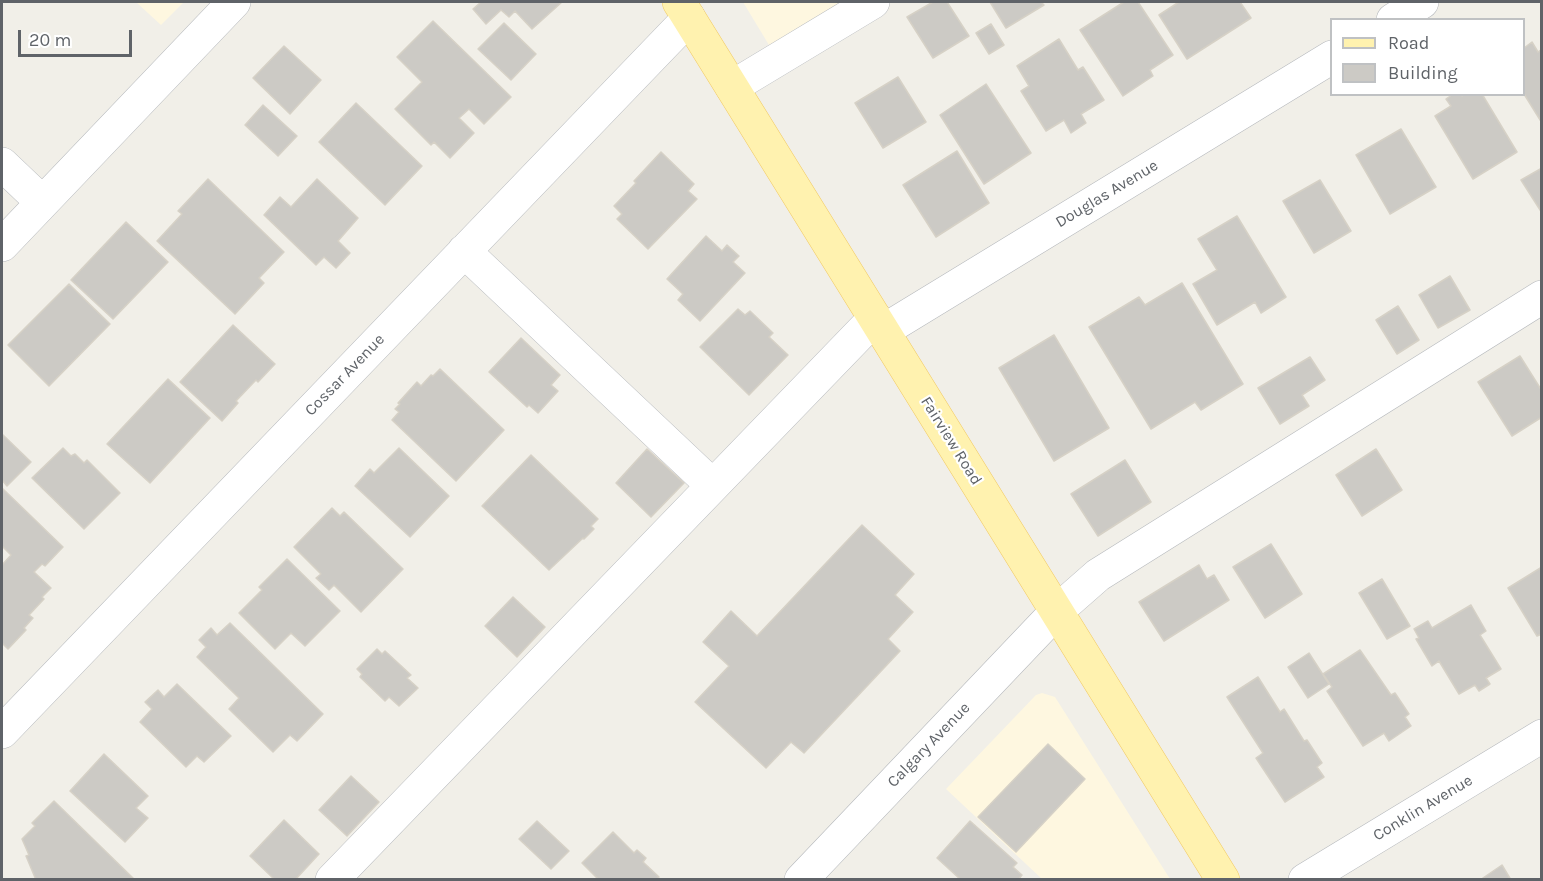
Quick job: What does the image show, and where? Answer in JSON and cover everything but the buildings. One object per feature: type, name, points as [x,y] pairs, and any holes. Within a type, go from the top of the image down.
[{"type":"main road","name":"Fairview Road","points":[[684,10],[1223,879]]},
{"type":"street","points":[[2,245],[234,2]]},
{"type":"street","points":[[732,87],[873,2]]},
{"type":"street","points":[[1396,18],[1422,2]]},
{"type":"street","name":"Cossar Avenue","points":[[2,732],[464,251],[684,10]]},
{"type":"street","name":"Douglas Avenue","points":[[332,879],[712,485],[879,325],[1330,58]]},
{"type":"street","points":[[2,164],[42,202]]},
{"type":"street","points":[[464,251],[712,485]]},
{"type":"street","name":"Calgary Avenue","points":[[801,879],[1057,612],[1098,575],[1542,297]]},
{"type":"street","name":"Conklin Avenue","points":[[1305,879],[1542,736]]},
{"type":"shaded area","points":[[136,2],[184,2],[161,25]]},
{"type":"shaded area","points":[[743,2],[863,2],[775,55]]},
{"type":"shaded area","points":[[1042,693],[1055,697],[1170,879],[1042,879],[946,789],[1036,695]]}]
